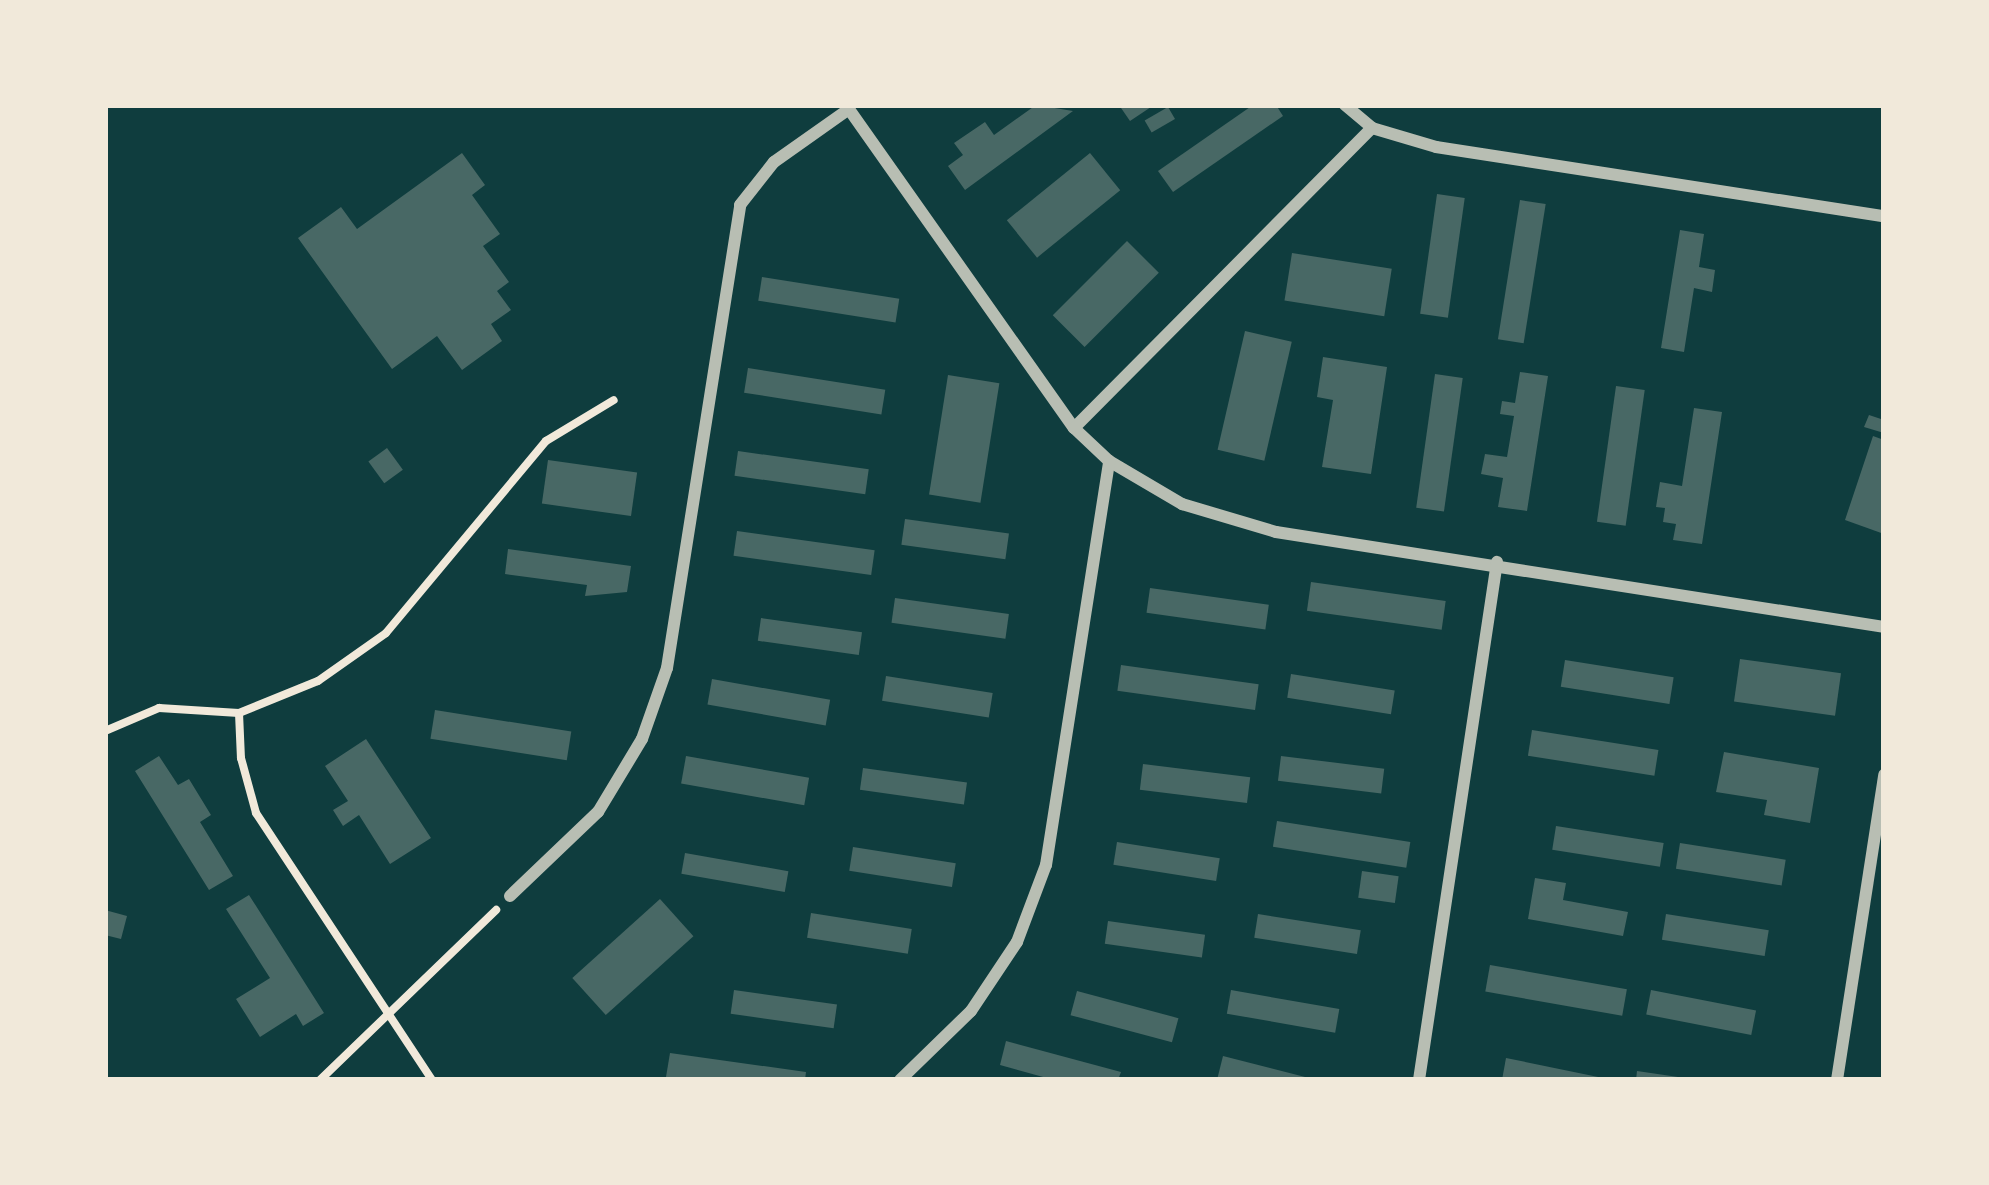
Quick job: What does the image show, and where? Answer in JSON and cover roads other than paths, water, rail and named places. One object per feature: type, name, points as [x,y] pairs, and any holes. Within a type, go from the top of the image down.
[{"type":"street","points":[[1345,105],[1372,128],[1436,147],[1884,216]]},
{"type":"street","points":[[510,896],[598,812],[642,739],[667,668],[740,206],[774,161],[848,107],[1074,428],[1108,460],[1183,504],[1276,532],[1497,562],[1884,626]]},
{"type":"street","points":[[1074,428],[1372,128]]},
{"type":"street","points":[[900,1080],[971,1011],[1017,942],[1046,865],[1108,460]]},
{"type":"street","points":[[1419,1080],[1497,562]]},
{"type":"street","points":[[1838,1080],[1884,775]]}]
